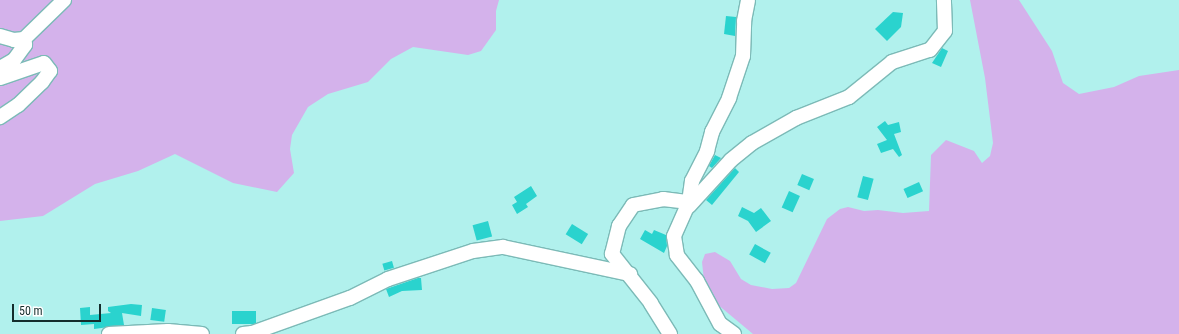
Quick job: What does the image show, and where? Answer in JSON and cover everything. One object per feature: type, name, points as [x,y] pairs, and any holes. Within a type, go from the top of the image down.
[{"type":"street","points":[[0,36],[14,40],[24,39],[64,0]]},
{"type":"street","points":[[734,334],[720,324],[698,281],[677,255],[674,236],[687,206],[692,181],[707,151],[712,132],[729,98],[743,56],[744,21],[748,0]]},
{"type":"street","points":[[687,206],[731,160],[752,143],[796,118],[848,97],[892,62],[930,50],[945,31],[944,0]]},
{"type":"street","points":[[0,68],[14,60],[25,45],[24,39]]},
{"type":"street","points":[[0,78],[44,64],[50,71],[42,82],[0,117]]},
{"type":"street","points":[[670,334],[651,303],[612,254],[619,226],[633,205],[663,199],[687,206]]},
{"type":"street","points":[[243,334],[252,333],[350,298],[388,279],[473,251],[503,247],[627,273]]},
{"type":"street","points":[[109,334],[168,331],[202,334]]},
{"type":"shaded area","points":[[0,0],[499,0],[496,11],[496,30],[481,51],[468,55],[413,47],[391,59],[368,82],[328,94],[308,107],[292,135],[290,149],[294,173],[277,192],[233,183],[175,154],[138,171],[95,184],[43,216],[0,221]]},
{"type":"shaded area","points":[[970,0],[1019,0],[1052,51],[1063,83],[1079,94],[1114,87],[1139,76],[1179,70],[1179,334],[753,334],[717,304],[704,281],[702,262],[705,254],[715,252],[730,261],[741,279],[751,285],[772,289],[789,288],[796,283],[827,219],[840,209],[848,207],[864,211],[878,210],[903,213],[929,211],[931,155],[946,140],[974,151],[982,163],[990,156],[993,143],[985,78]]},
{"type":"building","points":[[893,12],[903,13],[901,27],[887,41],[875,29]]},
{"type":"building","points":[[726,16],[736,17],[735,36],[724,34]]},
{"type":"building","points":[[942,48],[948,51],[941,67],[932,63]]},
{"type":"building","points":[[885,121],[888,125],[899,122],[901,132],[894,134],[902,155],[899,157],[893,149],[881,153],[877,144],[887,140],[877,127]]},
{"type":"building","points":[[715,155],[721,158],[712,168],[709,166]]},
{"type":"building","points":[[735,168],[739,172],[712,205],[706,200]]},
{"type":"building","points":[[802,174],[814,179],[809,190],[797,185]]},
{"type":"building","points":[[863,176],[874,179],[868,200],[857,197]]},
{"type":"building","points":[[919,182],[923,191],[908,198],[903,189]]},
{"type":"building","points":[[531,186],[537,196],[526,204],[528,207],[517,214],[512,205],[517,202],[514,197]]},
{"type":"building","points":[[789,191],[800,196],[793,212],[782,207]]},
{"type":"building","points":[[742,207],[754,213],[761,208],[771,221],[756,232],[748,221],[738,216]]},
{"type":"building","points":[[488,221],[492,236],[477,241],[473,225]]},
{"type":"building","points":[[572,224],[588,234],[582,244],[566,234]]},
{"type":"building","points":[[645,230],[652,234],[654,230],[666,235],[667,246],[664,253],[640,239]]},
{"type":"building","points":[[755,244],[771,253],[765,263],[749,254]]},
{"type":"building","points":[[392,261],[394,268],[384,270],[382,264]]},
{"type":"building","points":[[421,278],[422,290],[402,291],[389,297],[386,289]]},
{"type":"building","points":[[131,304],[142,305],[141,316],[122,313],[124,325],[94,329],[94,324],[81,325],[80,308],[90,307],[90,315],[111,313],[108,311],[108,307]]},
{"type":"building","points":[[152,308],[166,310],[164,322],[150,320]]},
{"type":"building","points":[[232,311],[256,311],[256,324],[232,324]]}]
